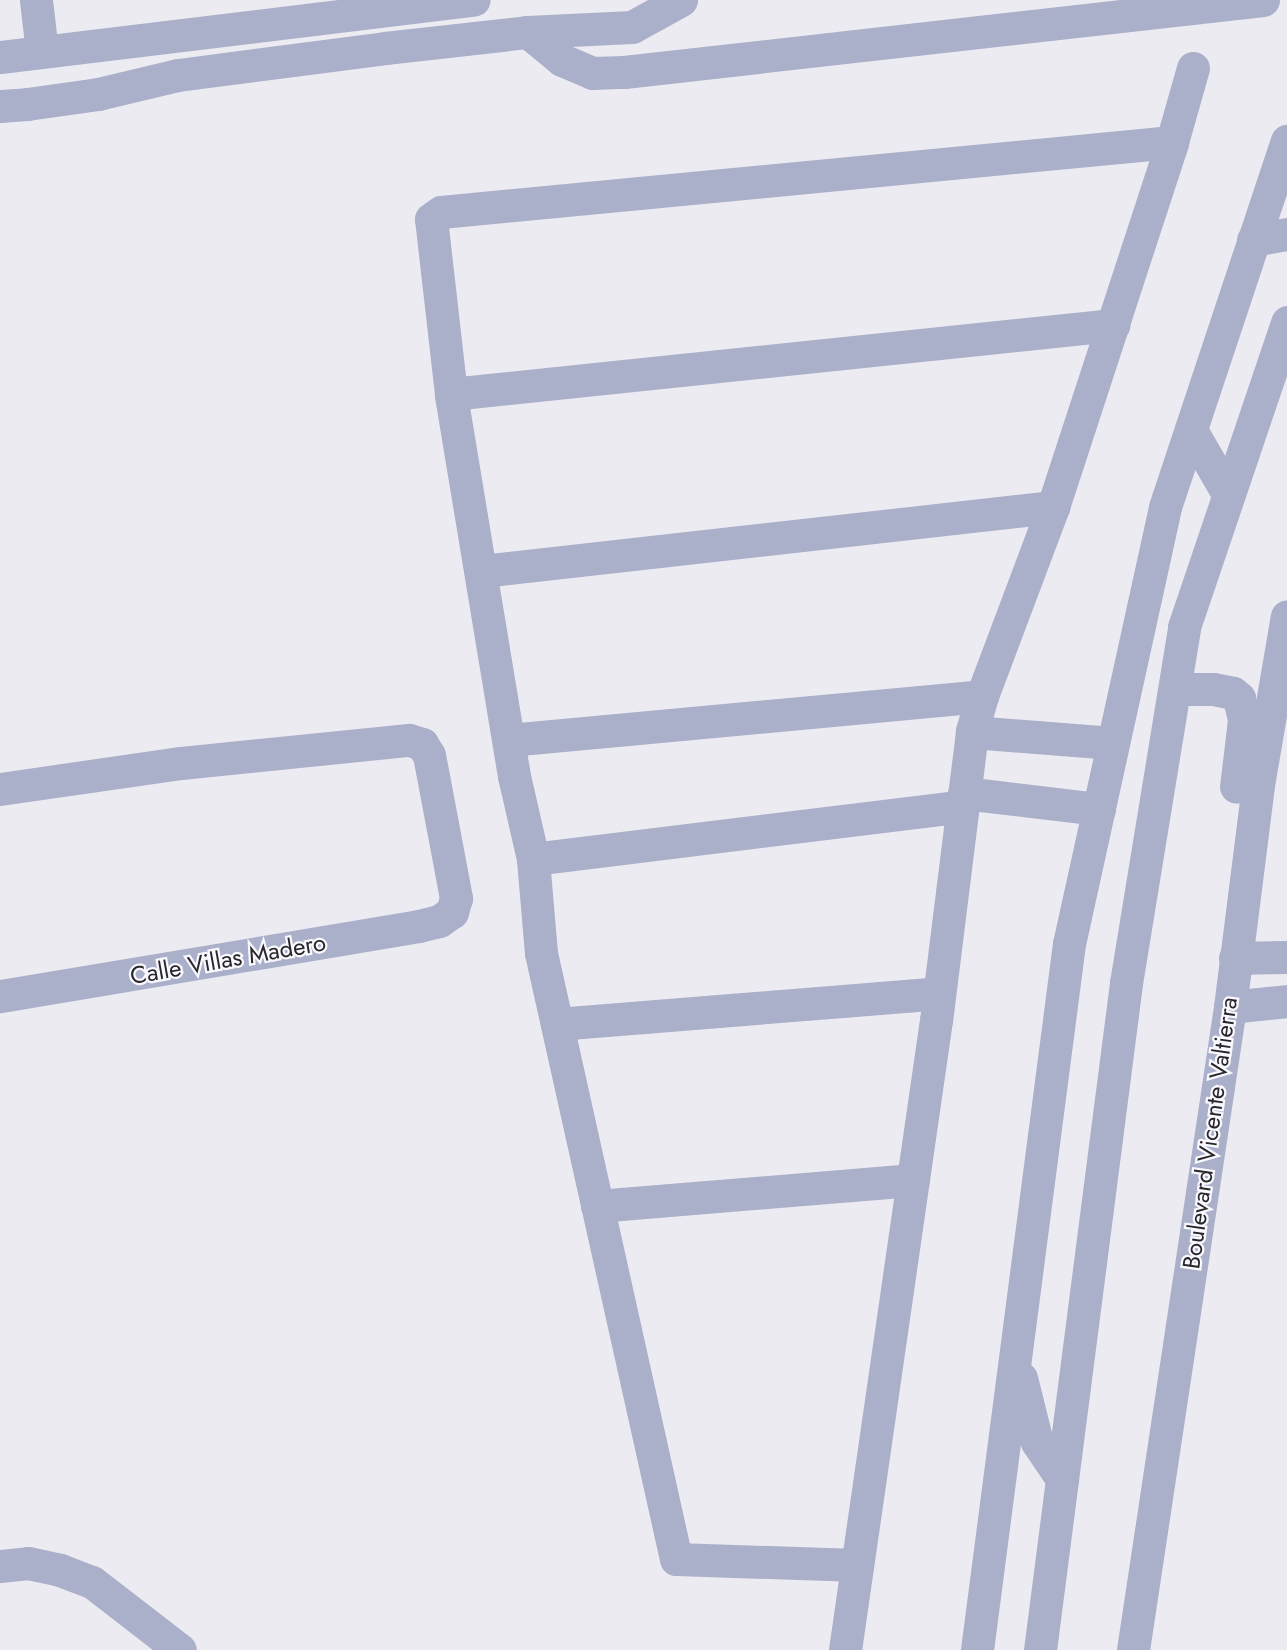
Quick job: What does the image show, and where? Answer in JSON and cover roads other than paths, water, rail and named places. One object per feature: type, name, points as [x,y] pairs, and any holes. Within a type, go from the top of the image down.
[{"type":"street","points":[[36,0],[42,52]]},
{"type":"street","points":[[0,57],[474,0]]},
{"type":"street","points":[[0,105],[27,105],[98,94],[178,75],[528,32],[632,27],[681,0]]},
{"type":"street","points":[[528,32],[562,60],[592,73],[624,72],[1263,0]]},
{"type":"street","points":[[845,1650],[939,993],[972,732],[982,696],[1053,507],[1172,142],[1192,68]]},
{"type":"street","points":[[977,1650],[1069,944],[1165,507],[1287,141]]},
{"type":"street","points":[[857,1565],[676,1559],[541,953],[533,859],[509,740],[451,394],[430,229],[431,219],[441,212],[1172,142]]},
{"type":"street","points":[[1253,240],[1287,234]]},
{"type":"street","points":[[1040,1650],[1126,983],[1176,689],[1184,627],[1287,322]]},
{"type":"street","points":[[451,394],[1113,325]]},
{"type":"street","points":[[1191,430],[1228,494]]},
{"type":"street","points":[[482,571],[1053,507]]},
{"type":"street","name":"Boulevard Vicente Valtierra","points":[[1133,1650],[1230,1007],[1258,785],[1283,656],[1287,616]]},
{"type":"street","points":[[1176,689],[1214,688],[1233,693],[1243,704],[1241,754],[1223,882],[1228,902],[1239,925]]},
{"type":"street","points":[[509,740],[982,696]]},
{"type":"street","points":[[972,732],[1113,743]]},
{"type":"street","name":"Calle Villas Madero","points":[[0,789],[181,763],[409,740],[422,744],[429,756],[456,898],[452,912],[439,921],[419,926],[0,996]]},
{"type":"street","points":[[533,859],[963,799],[1099,809]]},
{"type":"street","points":[[1235,958],[1287,957]]},
{"type":"street","points":[[557,1024],[939,993]]},
{"type":"street","points":[[1230,1007],[1287,1001]]},
{"type":"street","points":[[597,1206],[913,1180]]},
{"type":"street","points":[[1016,1356],[1037,1442],[1062,1479]]},
{"type":"street","points":[[0,1566],[28,1563],[60,1570],[92,1582],[180,1650]]}]
